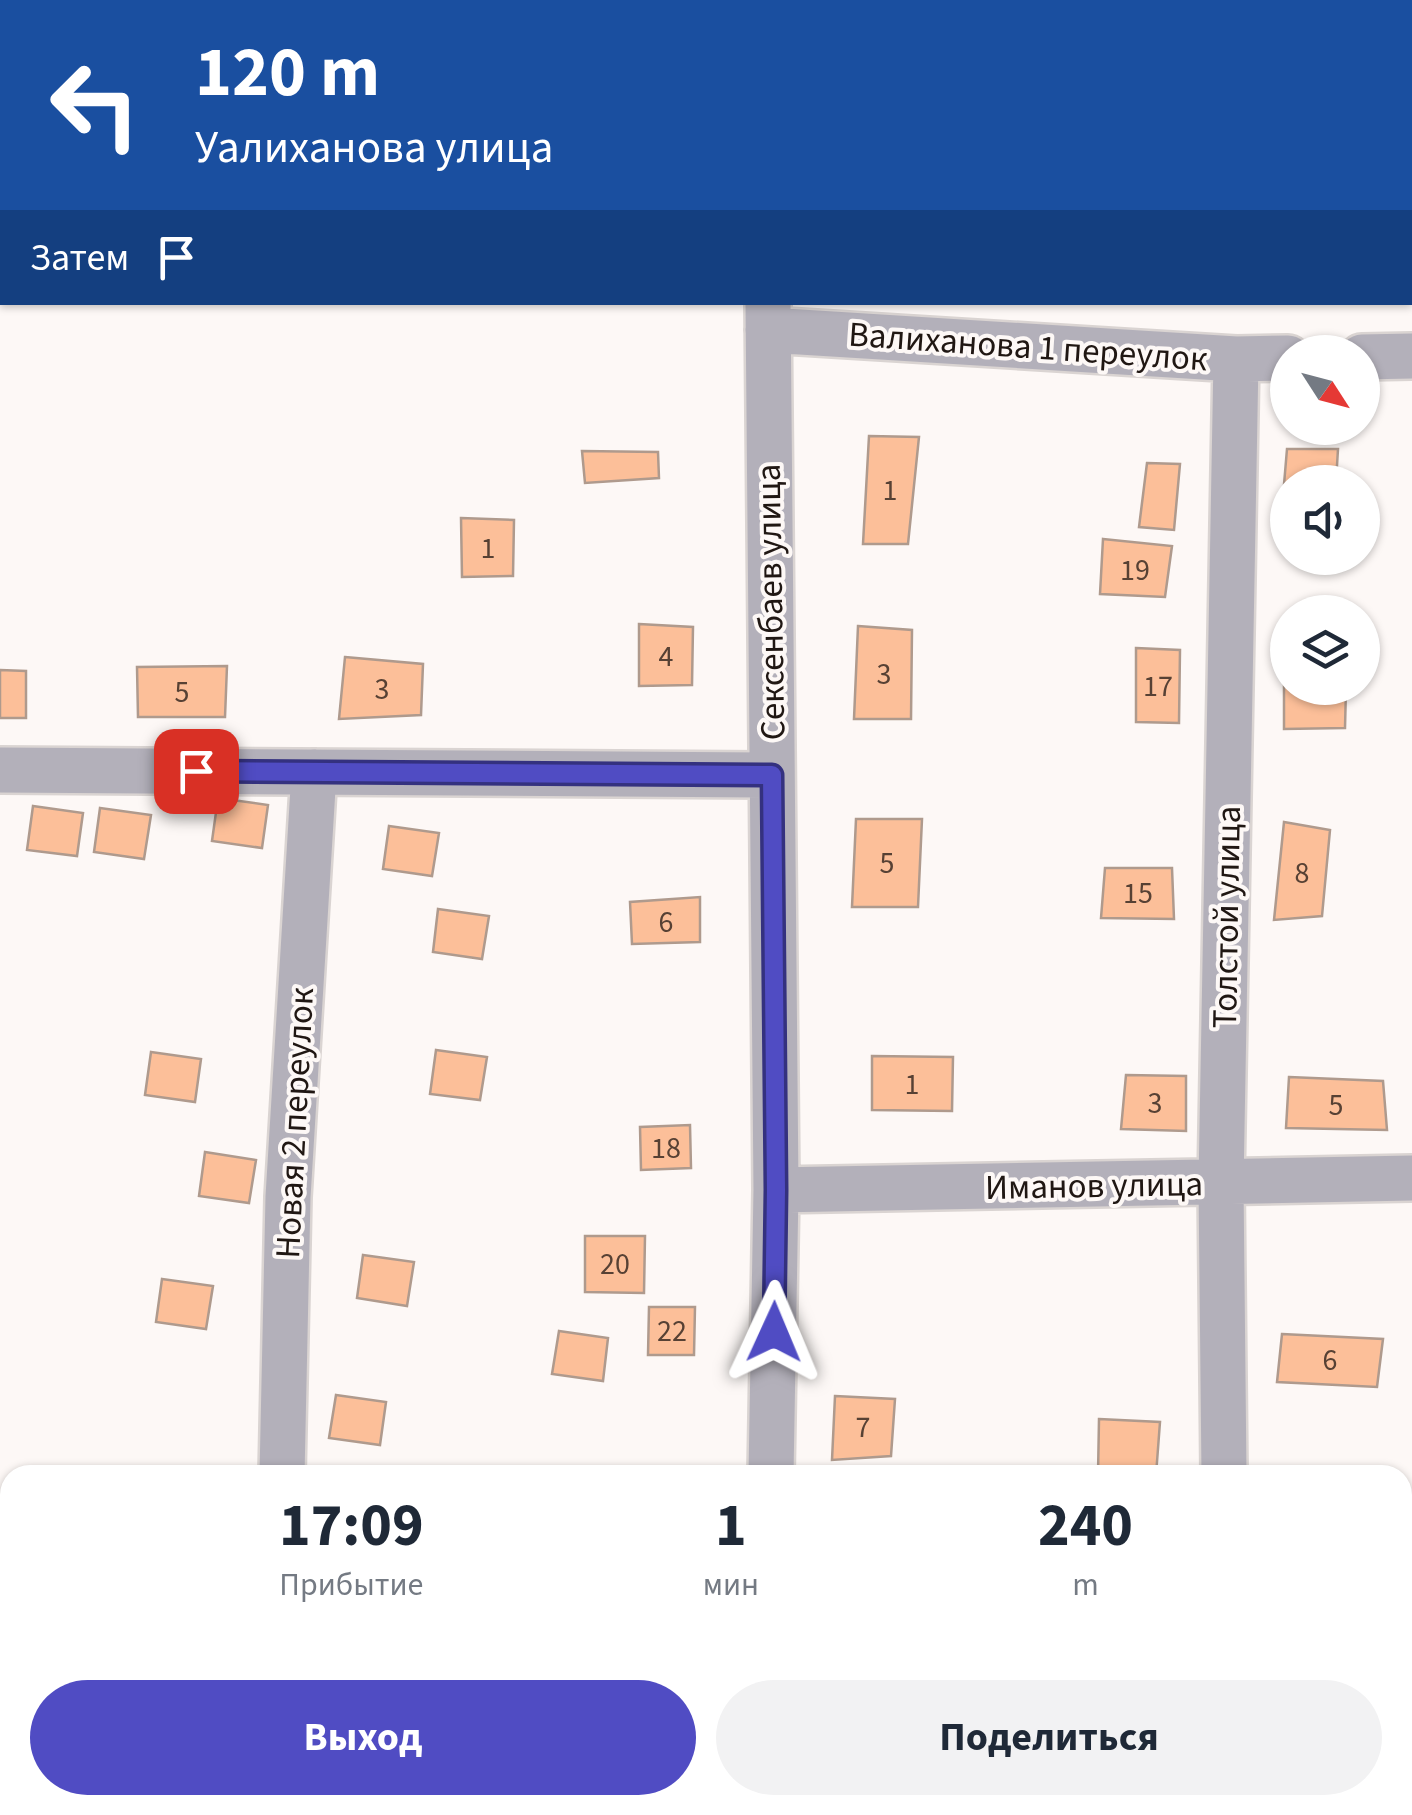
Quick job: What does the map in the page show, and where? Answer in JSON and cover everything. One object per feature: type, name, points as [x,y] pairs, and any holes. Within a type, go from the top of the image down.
[{"type":"street","name":"Валиханова 1 переулок","points":[[768,316],[1236,359],[1270,358]]},
{"type":"street","name":"Сексенбаев улица","points":[[768,316],[776,1190],[771,1465]]},
{"type":"street","points":[[1380,357],[1412,356]]},
{"type":"street","name":"Толстой улица","points":[[1224,1465],[1222,1183],[1236,359]]},
{"type":"street","points":[[0,770],[772,775]]},
{"type":"street","name":"Новая 2 переулок","points":[[282,1465],[288,1197],[314,772]]},
{"type":"street","name":"Иманов улица","points":[[776,1190],[1412,1178]]},
{"type":"building","points":[[869,436],[919,437],[908,544],[863,544]]},
{"type":"building","points":[[1287,449],[1338,449],[1337,465],[1286,465]]},
{"type":"building","points":[[582,451],[658,452],[659,478],[585,483]]},
{"type":"building","points":[[1147,463],[1180,464],[1174,530],[1139,527]]},
{"type":"building","points":[[461,518],[514,520],[513,576],[462,577]]},
{"type":"building","points":[[1103,539],[1172,546],[1165,597],[1100,594]]},
{"type":"building","points":[[639,624],[693,627],[692,685],[639,686]]},
{"type":"building","points":[[858,626],[912,630],[911,719],[854,719]]},
{"type":"building","points":[[1136,648],[1180,650],[1179,723],[1136,722]]},
{"type":"building","points":[[345,657],[423,664],[421,715],[339,719]]},
{"type":"building","points":[[227,666],[225,717],[138,717],[137,667]]},
{"type":"building","points":[[0,670],[26,671],[26,718],[0,718]]},
{"type":"building","points":[[1284,705],[1346,705],[1345,728],[1284,729]]},
{"type":"building","points":[[218,798],[268,805],[262,848],[212,841]]},
{"type":"building","points":[[33,806],[83,813],[77,856],[27,850]]},
{"type":"building","points":[[100,808],[151,815],[144,859],[94,852]]},
{"type":"building","points":[[856,819],[922,819],[918,907],[852,907]]},
{"type":"building","points":[[1284,822],[1330,830],[1322,916],[1274,920]]},
{"type":"building","points":[[389,826],[439,833],[432,876],[383,869]]},
{"type":"building","points":[[1105,868],[1172,868],[1174,919],[1101,918]]},
{"type":"building","points":[[700,897],[700,942],[632,944],[630,902]]},
{"type":"building","points":[[438,909],[489,916],[482,959],[433,952]]},
{"type":"building","points":[[436,1050],[487,1057],[480,1100],[430,1094]]},
{"type":"building","points":[[151,1052],[201,1059],[195,1102],[145,1095]]},
{"type":"building","points":[[872,1056],[953,1057],[952,1111],[872,1110]]},
{"type":"building","points":[[1126,1075],[1186,1076],[1186,1131],[1121,1129]]},
{"type":"building","points":[[1289,1077],[1383,1081],[1387,1130],[1286,1128]]},
{"type":"building","points":[[690,1125],[691,1168],[641,1170],[640,1127]]},
{"type":"building","points":[[205,1152],[256,1160],[249,1203],[199,1196]]},
{"type":"building","points":[[585,1236],[645,1236],[644,1293],[585,1292]]},
{"type":"building","points":[[363,1255],[414,1262],[407,1306],[357,1298]]},
{"type":"building","points":[[162,1279],[213,1286],[206,1329],[156,1322]]},
{"type":"building","points":[[649,1307],[695,1307],[694,1355],[648,1355]]},
{"type":"building","points":[[559,1331],[608,1338],[603,1381],[552,1374]]},
{"type":"building","points":[[1282,1334],[1383,1339],[1377,1387],[1277,1382]]},
{"type":"building","points":[[336,1395],[386,1402],[380,1445],[329,1438]]},
{"type":"building","points":[[835,1396],[895,1399],[891,1456],[832,1460]]},
{"type":"building","points":[[1099,1419],[1160,1422],[1157,1465],[1098,1465]]},
{"type":"route","points":[[196,771],[772,775],[774,1332]]}]
